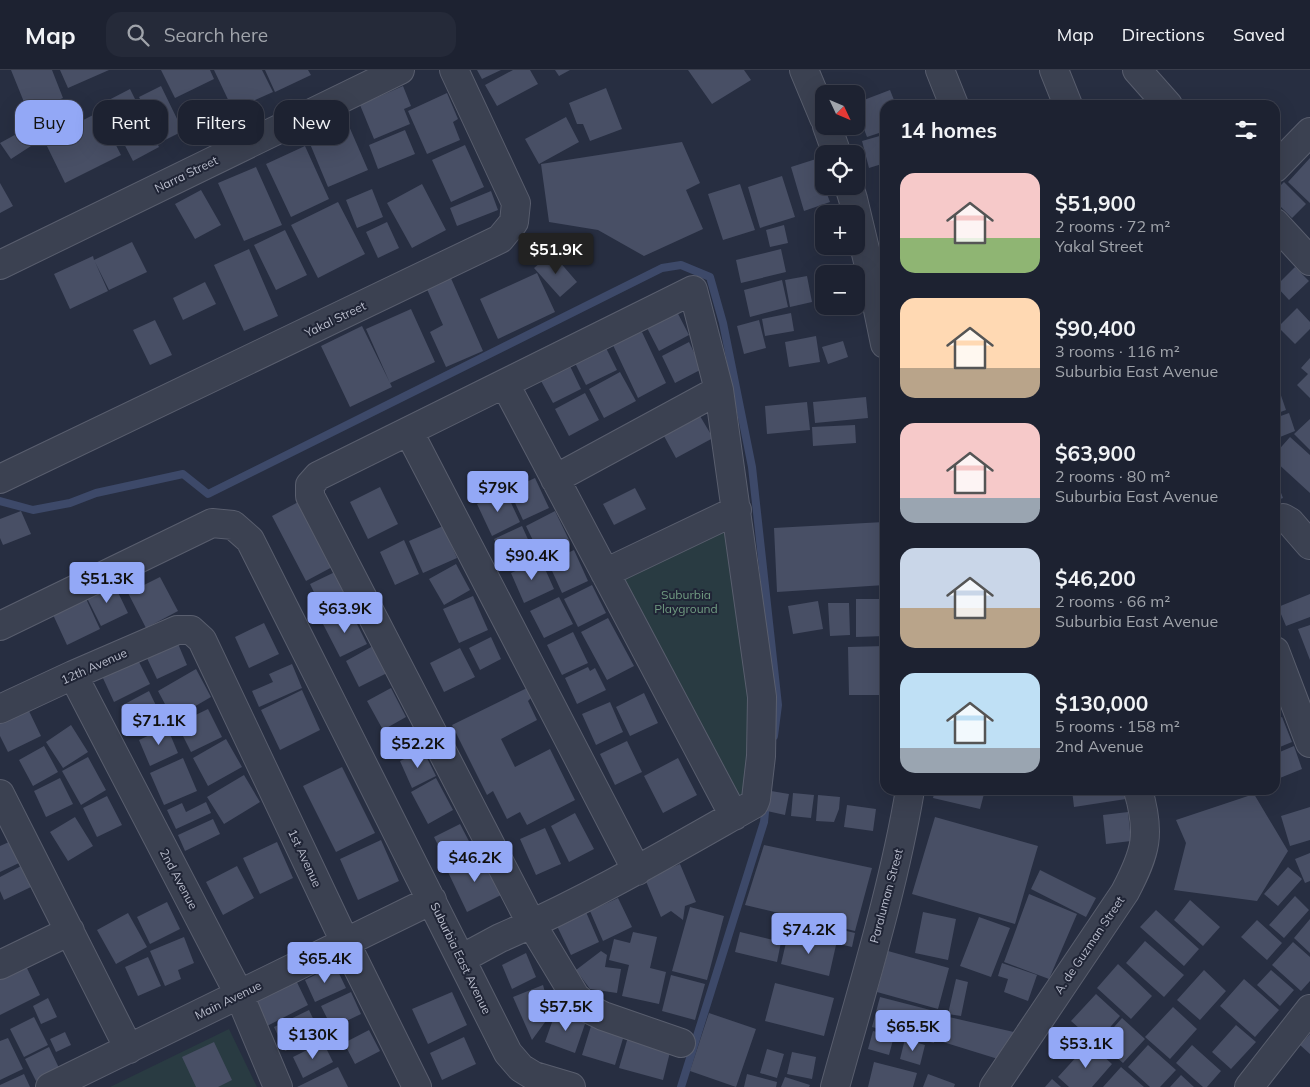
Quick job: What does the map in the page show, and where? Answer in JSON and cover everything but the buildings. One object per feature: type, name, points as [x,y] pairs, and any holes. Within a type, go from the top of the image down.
[{"type":"street","name":"Narra Street","points":[[0,265],[400,70]]},
{"type":"street","name":"Yakal Street","points":[[0,479],[500,240],[514,222],[516,203],[454,70]]},
{"type":"street","points":[[804,70],[815,96]]},
{"type":"street","points":[[940,70],[952,100]]},
{"type":"street","points":[[1054,70],[1066,100]]},
{"type":"street","points":[[1137,70],[1164,100]]},
{"type":"street","points":[[1280,163],[1310,132]]},
{"type":"street","points":[[852,195],[880,321]]},
{"type":"street","points":[[1280,228],[1310,261]]},
{"type":"street","points":[[461,960],[531,923],[637,871],[754,804],[756,799],[761,756],[762,697],[719,390],[693,290],[318,476],[310,485],[310,496],[531,923],[576,996],[589,1009],[681,1043]]},
{"type":"street","points":[[504,384],[734,816]]},
{"type":"street","points":[[555,479],[719,390]]},
{"type":"street","points":[[409,432],[637,871]]},
{"type":"street","points":[[605,573],[737,510]]},
{"type":"street","points":[[1280,519],[1283,518],[1290,522],[1310,545]]},
{"type":"street","name":"Suburbia East Avenue","points":[[0,626],[212,522],[233,525],[250,540],[508,1053],[521,1068],[534,1076],[570,1087]]},
{"type":"street","name":"12th Avenue","points":[[0,709],[176,630],[191,630]]},
{"type":"street","name":"1st Avenue","points":[[191,630],[202,640],[345,942],[417,1087]]},
{"type":"street","points":[[1280,664],[1310,743]]},
{"type":"street","name":"2nd Avenue","points":[[73,675],[239,994],[278,1087]]},
{"type":"street","points":[[0,794],[10,837],[70,931],[129,1049]]},
{"type":"street","name":"Paraluman Street","points":[[835,1087],[888,892],[902,835],[909,795]]},
{"type":"street","name":"A. de Guzman Street","points":[[994,1087],[1125,892],[1139,866],[1145,847],[1146,828],[1144,808],[1140,795]]},
{"type":"street","name":"Main Avenue","points":[[50,1087],[432,900]]},
{"type":"street","points":[[0,965],[70,931]]},
{"type":"street","points":[[1249,1087],[1310,1009]]},
{"type":"green space","name":"Suburbia Playground","points":[[729,524],[753,728],[741,803],[614,576]]},
{"type":"green space","points":[[229,1029],[257,1087],[110,1087]]},
{"type":"waterway","points":[[0,501],[33,510],[70,503],[96,493],[183,474],[208,494],[662,268],[681,265],[710,277],[723,323],[752,467],[778,705],[774,736]]},
{"type":"waterway","points":[[681,1087],[764,822],[766,802]]}]
